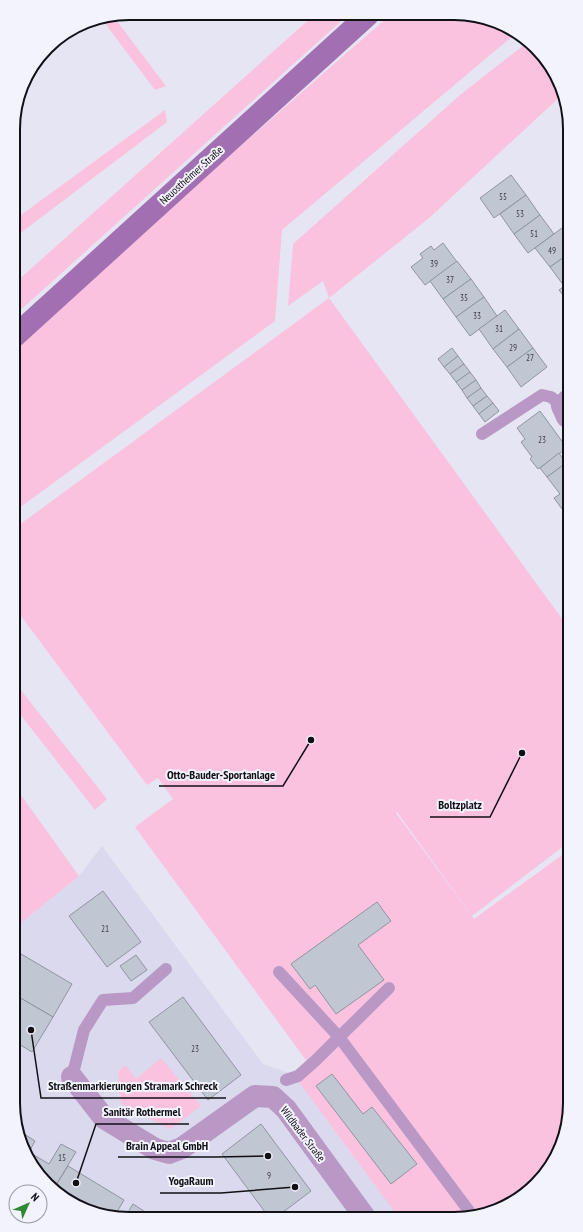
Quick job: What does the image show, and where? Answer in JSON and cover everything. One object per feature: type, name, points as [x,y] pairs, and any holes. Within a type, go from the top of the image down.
[{"type":"main road","name":"Neuostheimer Straße","points":[[20,331],[361,20]]},
{"type":"street","name":"Wildbader Straße","points":[[72,1078],[104,1118],[155,1149],[169,1153],[182,1148],[255,1096],[273,1097],[286,1110],[361,1212]]},
{"type":"lane","points":[[482,434],[542,395],[551,397],[563,406]]},
{"type":"lane","points":[[72,1078],[84,1030],[104,1000],[133,998],[166,969]]},
{"type":"lane","points":[[279,972],[339,1037],[469,1211]]},
{"type":"lane","points":[[286,1080],[298,1076],[315,1061],[389,988]]},
{"type":"shaded area","points":[[308,20],[342,20],[20,310],[20,279]]},
{"type":"shaded area","points":[[384,20],[462,20],[489,26],[512,36],[282,230],[275,321],[20,507],[20,342],[78,288]]},
{"type":"shaded area","points":[[117,21],[166,86],[155,90],[105,23]]},
{"type":"shaded area","points":[[524,45],[545,68],[555,87],[558,98],[428,219],[329,298],[323,281],[288,306],[293,244],[460,95]]},
{"type":"shaded area","points":[[165,110],[167,122],[20,233],[20,216]]},
{"type":"shaded area","points":[[329,298],[563,620],[563,847],[472,916],[397,812],[396,813],[474,919],[563,854],[563,1111],[555,1145],[541,1170],[521,1190],[496,1204],[469,1211],[395,1212],[296,1078],[311,1067],[135,827],[173,799],[158,778],[147,785],[20,615],[20,524]]},
{"type":"shaded area","points":[[20,689],[107,799],[95,810],[20,714]]},
{"type":"shaded area","points":[[20,794],[79,876],[20,924]]},
{"type":"shaded area","points":[[102,846],[263,1064],[298,1076],[397,1212],[121,1212],[107,1210],[81,1201],[62,1190],[42,1170],[28,1145],[21,1118],[20,924],[79,876]]},
{"type":"shaded area","points":[[161,1058],[201,1106],[170,1129],[121,1104],[118,1072],[125,1065],[136,1079]]},
{"type":"building","points":[[511,175],[526,195],[494,218],[480,198]]},
{"type":"building","points":[[526,195],[540,215],[514,234],[500,214]]},
{"type":"building","points":[[540,215],[554,234],[528,253],[514,234]]},
{"type":"building","points":[[562,228],[563,258],[550,267],[535,248]]},
{"type":"building","points":[[443,243],[457,262],[425,285],[411,267],[423,258],[420,254],[431,246],[434,250]]},
{"type":"building","points":[[563,258],[563,285],[550,267]]},
{"type":"building","points":[[457,261],[471,279],[443,299],[430,281]]},
{"type":"building","points":[[471,279],[484,297],[456,317],[443,299]]},
{"type":"building","points":[[563,287],[563,295],[559,290]]},
{"type":"building","points":[[484,297],[497,316],[470,336],[456,317]]},
{"type":"building","points":[[505,310],[519,329],[493,349],[479,329]]},
{"type":"building","points":[[519,329],[533,348],[507,367],[493,349]]},
{"type":"building","points":[[452,348],[458,356],[444,367],[438,359]]},
{"type":"building","points":[[533,348],[547,367],[521,387],[507,367]]},
{"type":"building","points":[[458,356],[464,364],[450,374],[444,367]]},
{"type":"building","points":[[464,364],[470,372],[456,382],[450,374]]},
{"type":"building","points":[[470,372],[476,380],[462,390],[456,382]]},
{"type":"building","points":[[476,380],[481,388],[467,398],[462,390]]},
{"type":"building","points":[[481,388],[487,396],[473,406],[467,398]]},
{"type":"building","points":[[487,396],[493,403],[479,414],[473,406]]},
{"type":"building","points":[[493,403],[499,411],[485,422],[479,414]]},
{"type":"building","points":[[540,411],[563,443],[563,451],[538,469],[530,459],[532,457],[521,442],[525,439],[517,428]]},
{"type":"building","points":[[559,453],[563,459],[563,465],[547,477],[540,468]]},
{"type":"building","points":[[563,465],[562,509],[554,498],[560,494],[547,477]]},
{"type":"building","points":[[103,891],[141,942],[107,967],[69,916]]},
{"type":"building","points":[[377,902],[391,921],[358,945],[384,980],[336,1014],[315,985],[310,989],[291,964]]},
{"type":"building","points":[[20,953],[72,984],[53,1017],[20,998]]},
{"type":"building","points":[[136,955],[147,970],[131,981],[120,966]]},
{"type":"building","points":[[183,997],[241,1075],[208,1100],[149,1022]]},
{"type":"building","points":[[20,998],[53,1017],[32,1052],[20,1045]]},
{"type":"building","points":[[332,1074],[363,1114],[372,1107],[417,1164],[391,1184],[316,1086]]},
{"type":"building","points":[[261,1124],[311,1191],[283,1212],[265,1212],[222,1154]]},
{"type":"building","points":[[25,1134],[35,1141],[30,1149]]},
{"type":"building","points":[[61,1144],[76,1152],[56,1184],[42,1170],[33,1154],[49,1164]]},
{"type":"building","points":[[68,1166],[124,1200],[117,1211],[107,1210],[81,1201],[62,1190],[56,1184]]},
{"type":"building","points":[[133,1204],[145,1212],[129,1212]]},
{"type":"place","name":"Otto-Bauder-Sportanlage","points":[[311,740]]},
{"type":"place","name":"Boltzplatz","points":[[522,753]]},
{"type":"place","name":"Straßenmarkierungen Stramark Schreck","points":[[31,1030]]},
{"type":"place","name":"Brain Appeal GmbH","points":[[268,1156]]},
{"type":"place","name":"Sanitär Rothermel","points":[[76,1183]]},
{"type":"place","name":"YogaRaum","points":[[295,1187]]}]
